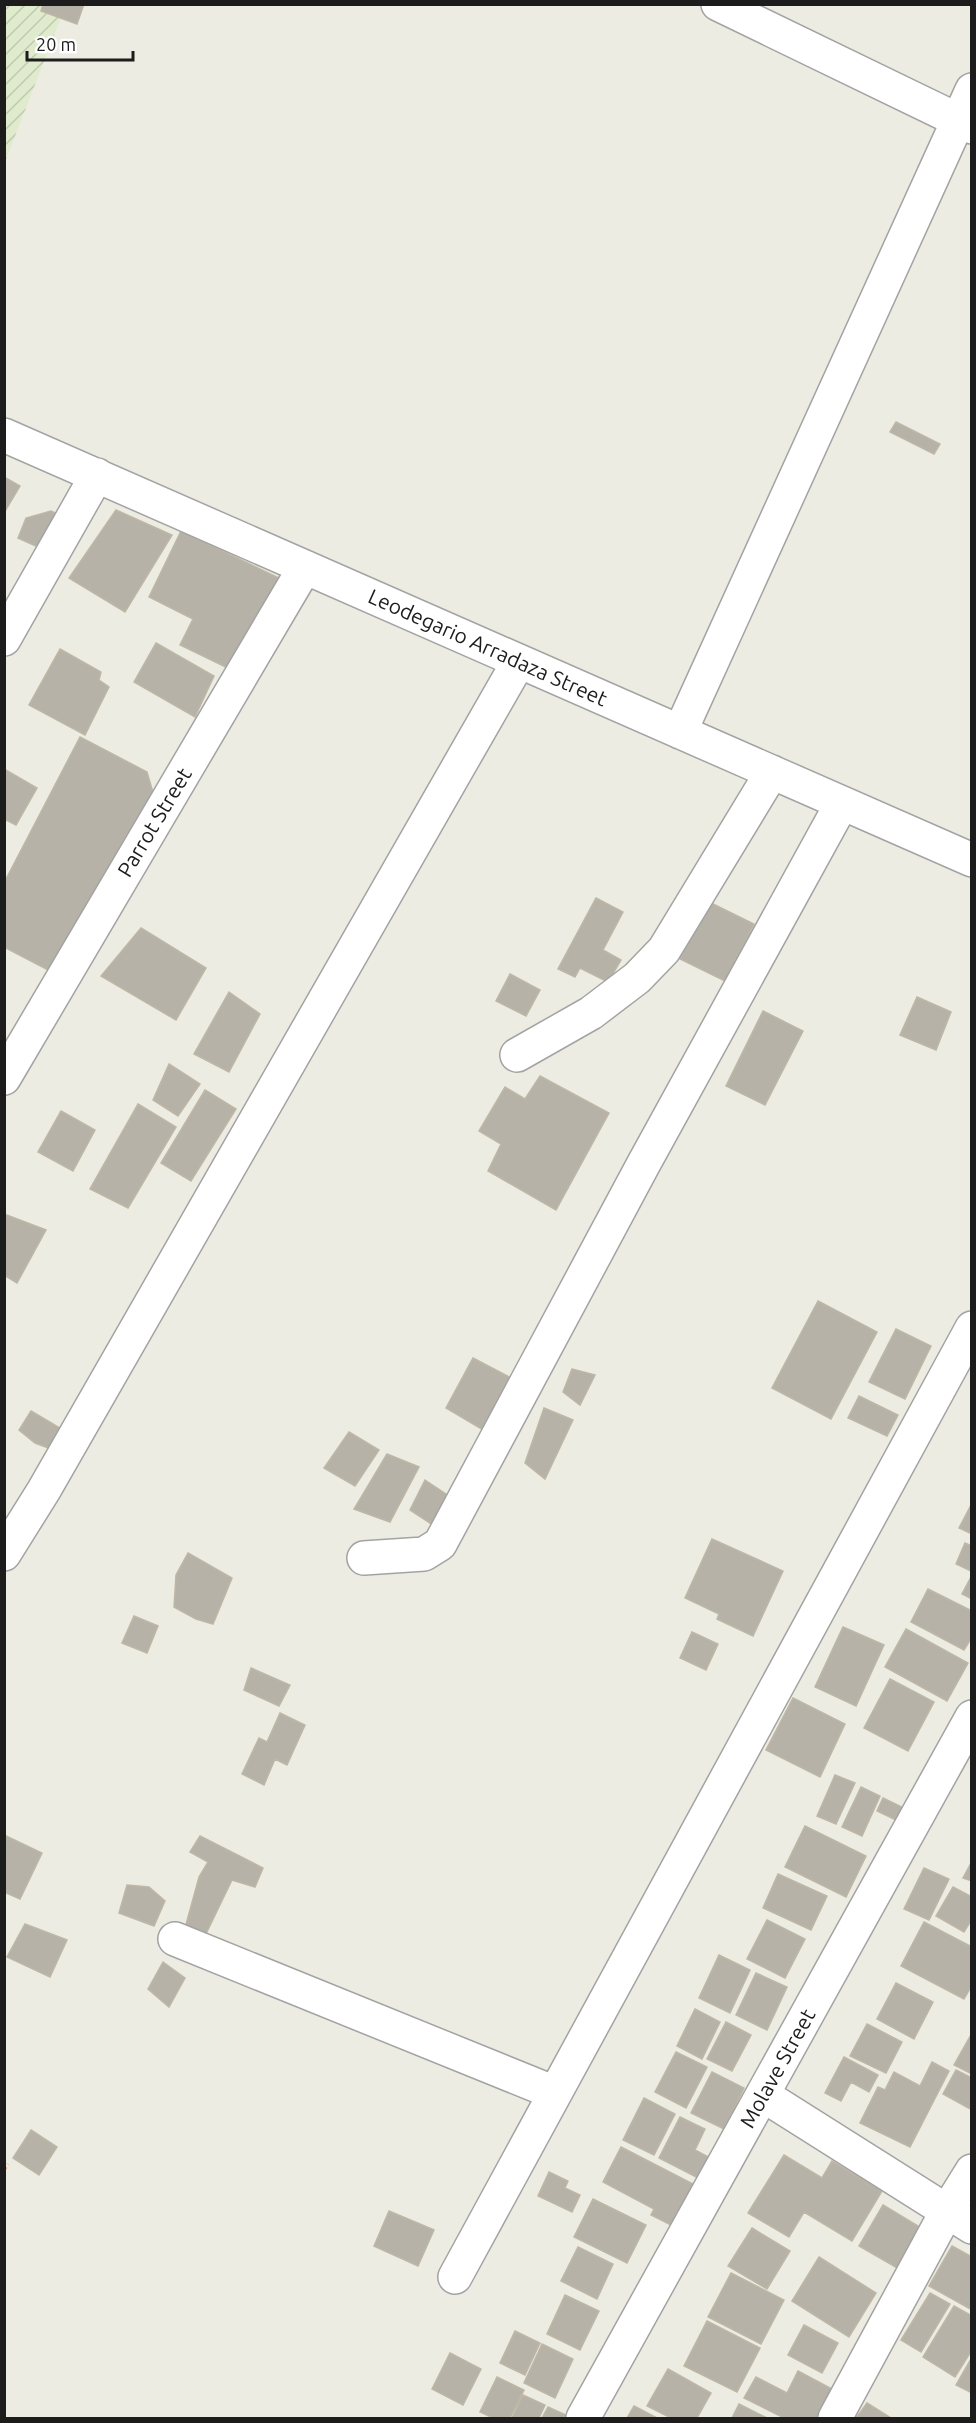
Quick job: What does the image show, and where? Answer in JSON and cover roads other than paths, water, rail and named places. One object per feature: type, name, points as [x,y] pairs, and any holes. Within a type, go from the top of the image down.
[{"type":"street","points":[[718,4],[965,124]]},
{"type":"street","points":[[680,732],[965,124],[972,90]]},
{"type":"street","name":"Leodegario Arradaza Street","points":[[4,435],[972,860]]},
{"type":"street","points":[[4,639],[97,475]]},
{"type":"street","name":"Parrot Street","points":[[4,1078],[305,567]]},
{"type":"street","points":[[4,1554],[55,1470],[519,661]]},
{"type":"street","points":[[517,1055],[591,1013],[637,978],[664,950],[772,772]]},
{"type":"street","points":[[364,1558],[424,1554],[440,1544],[842,803]]},
{"type":"street","points":[[455,2277],[972,1328]]},
{"type":"street","name":"Molave Street","points":[[583,2418],[972,1717]]},
{"type":"street","points":[[175,1939],[555,2093]]},
{"type":"street","points":[[763,2095],[959,2219]]},
{"type":"street","points":[[835,2418],[959,2219],[972,2171]]}]
